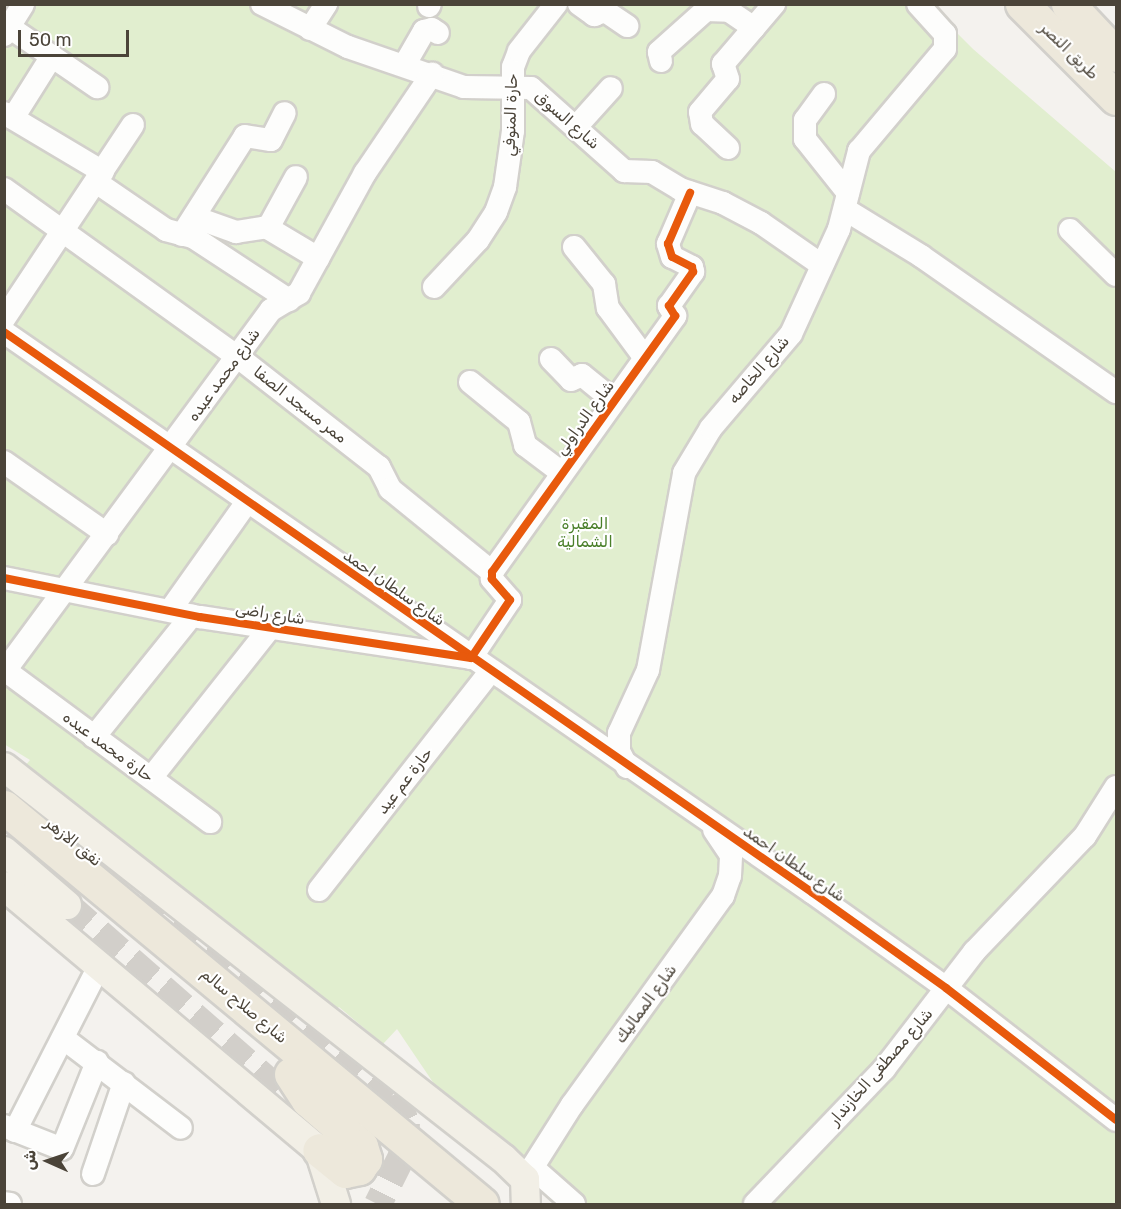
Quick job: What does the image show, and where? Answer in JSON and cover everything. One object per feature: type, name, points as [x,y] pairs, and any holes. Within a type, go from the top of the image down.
[{"type":"highway","name":"طريق النصر","points":[[1022,4],[1116,98]]},
{"type":"highway","name":"طريق النصر","points":[[1068,4],[1116,55]]},
{"type":"highway","name":"شارع صلاح سالم","points":[[4,807],[482,1204]]},
{"type":"highway","name":"شارع صلاح سالم","points":[[4,832],[448,1204]]},
{"type":"highway","points":[[291,1074],[308,1100],[361,1146],[365,1159],[359,1168],[345,1171],[319,1150]]},
{"type":"main road","points":[[4,767],[528,1184]]},
{"type":"main road","name":"نفق الازهر","points":[[4,786],[141,897]]},
{"type":"main road","points":[[4,851],[67,905]]},
{"type":"main road","points":[[4,886],[319,1150],[336,1204]]},
{"type":"street","points":[[23,4],[7,31],[52,56],[97,87]]},
{"type":"street","name":"شارع السوق","points":[[262,4],[356,50],[405,64],[474,89],[510,87],[540,93],[624,171],[652,172],[690,194],[717,201],[761,223],[820,264]]},
{"type":"street","points":[[310,29],[326,4]]},
{"type":"street","name":"حارة المنوفي","points":[[434,287],[478,240],[496,212],[505,187],[513,131],[510,87],[519,51],[556,4]]},
{"type":"street","points":[[579,4],[594,15],[605,11],[627,26]]},
{"type":"street","points":[[728,148],[702,124],[700,112],[728,79],[724,62],[774,4]]},
{"type":"street","name":"شارع الخاصه","points":[[627,767],[619,751],[619,733],[648,670],[684,473],[711,428],[784,344],[847,201],[850,171],[865,142],[945,49],[945,34],[918,4]]},
{"type":"street","points":[[661,62],[659,52],[690,10],[717,8],[729,11],[754,28]]},
{"type":"street","points":[[405,64],[424,31],[432,29],[438,33]]},
{"type":"street","points":[[52,56],[8,116],[100,177],[166,230],[188,226],[236,232],[260,226],[268,228],[318,258]]},
{"type":"street","name":"شارع محمد عبده","points":[[5,672],[271,310],[299,292],[365,173],[432,74]]},
{"type":"street","points":[[576,127],[610,87]]},
{"type":"street","points":[[824,94],[806,120],[804,138],[847,201],[921,256],[1116,392]]},
{"type":"street","points":[[188,226],[245,136],[271,140],[285,113]]},
{"type":"street","points":[[4,319],[133,125]]},
{"type":"street","points":[[268,228],[296,177]]},
{"type":"street","name":"ممر مسجد الصفا","points":[[4,189],[238,357],[380,467],[390,489],[492,572]]},
{"type":"street","name":"شارع الدراولي","points":[[492,572],[675,316],[669,306],[693,272],[692,267],[672,257],[668,249],[690,194]]},
{"type":"street","points":[[188,226],[196,239],[289,300]]},
{"type":"street","points":[[1070,230],[1116,275]]},
{"type":"street","points":[[574,247],[604,284],[608,308],[645,358]]},
{"type":"street","name":"شارع سلطان احمد","points":[[4,332],[946,988],[1116,1120]]},
{"type":"street","points":[[550,359],[571,380],[582,375],[615,401]]},
{"type":"street","points":[[470,382],[519,422],[525,445],[562,473]]},
{"type":"street","points":[[4,462],[107,534]]},
{"type":"street","points":[[94,737],[182,612],[247,502]]},
{"type":"street","points":[[471,658],[510,600],[492,579],[492,572]]},
{"type":"street","name":"شارع راضى","points":[[4,578],[270,628],[471,658]]},
{"type":"street","points":[[151,778],[270,628]]},
{"type":"street","name":"حارة محمد عبده","points":[[5,672],[210,822]]},
{"type":"street","name":"حارة عم عيد","points":[[319,890],[490,672]]},
{"type":"street","name":"شارع مصطفى الخازندار","points":[[755,1204],[871,1083],[986,939],[1085,836],[1116,787]]},
{"type":"street","name":"شارع المماليك","points":[[528,1184],[723,897],[730,876],[731,855],[710,824]]},
{"type":"street","points":[[8,1125],[97,962]]},
{"type":"street","points":[[8,1125],[60,1042],[70,1013]]},
{"type":"street","points":[[60,1042],[89,1064],[97,1062]]},
{"type":"street","points":[[8,1125],[63,1149],[97,1062]]},
{"type":"street","points":[[97,1062],[181,1128]]},
{"type":"street","points":[[93,1174],[124,1083]]},
{"type":"street","points":[[528,1184],[574,1204]]},
{"type":"street","points":[[4,1203],[10,1204]]},
{"type":"green space","name":"المقبرة الشمالية","points":[[4,5],[929,5],[973,49],[1116,172],[1116,1204],[567,1204],[449,1106],[397,1029],[383,1044],[339,1007],[332,1013],[93,816],[24,767],[30,760],[4,744]]},
{"type":"tunnel","points":[[141,897],[393,1095],[406,1123],[405,1139],[402,1156],[378,1204]]},
{"type":"tunnel","points":[[67,905],[314,1121]]},
{"type":"cycle path","points":[[4,578],[200,617],[471,658],[510,600],[492,579],[492,572],[675,316],[669,306],[693,272],[692,267],[672,257],[668,244],[690,193]]},
{"type":"cycle path","points":[[4,332],[813,893],[946,988],[1116,1120]]}]
